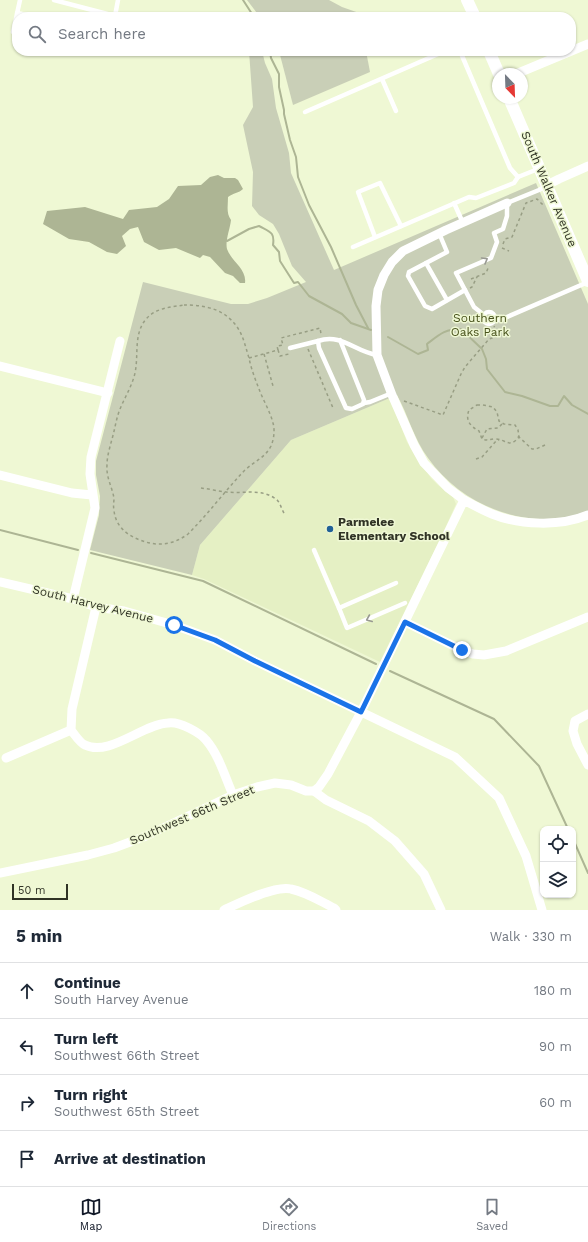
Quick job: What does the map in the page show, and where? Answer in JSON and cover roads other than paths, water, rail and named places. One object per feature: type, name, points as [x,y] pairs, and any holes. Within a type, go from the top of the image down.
[{"type":"main road","points":[[467,0],[473,12]]},
{"type":"main road","points":[[491,56],[496,68]]},
{"type":"main road","name":"South Walker Avenue","points":[[512,104],[588,281]]},
{"type":"street","points":[[576,49],[588,44]]},
{"type":"street","points":[[528,69],[559,56]]},
{"type":"street","points":[[547,185],[559,178],[588,166]]},
{"type":"street","points":[[507,203],[439,233],[403,251],[392,262],[384,275],[378,290],[376,306],[377,355],[414,445],[424,463],[448,488],[464,500],[492,514],[509,519],[536,523],[558,523],[588,515]]},
{"type":"street","points":[[73,599],[95,508],[92,496],[90,474],[91,458],[120,341]]},
{"type":"street","points":[[0,366],[108,393]]},
{"type":"street","points":[[0,475],[72,493],[92,496]]},
{"type":"street","points":[[441,910],[424,874],[395,840],[369,821],[326,800],[314,791],[319,787],[328,774],[361,712],[464,500]]},
{"type":"street","name":"South Harvey Avenue","points":[[0,582],[73,599],[96,607],[124,611],[174,625],[215,640],[255,661],[455,757],[499,798],[526,856],[542,910]]},
{"type":"street","points":[[96,607],[72,709],[71,730],[85,745],[97,748],[107,747],[154,726],[169,723],[183,725],[197,732],[206,740],[215,755],[233,795]]},
{"type":"street","points":[[405,622],[462,650],[473,654],[484,655],[506,651],[588,617]]},
{"type":"street","points":[[588,714],[575,721],[573,731],[577,744],[588,765]]},
{"type":"street","points":[[6,758],[71,730]]},
{"type":"street","name":"Southwest 66th Street","points":[[0,873],[88,855],[114,848],[146,836],[233,795],[257,786],[275,783],[291,785],[306,791],[314,791]]},
{"type":"street","points":[[224,910],[271,890],[290,888],[310,896],[336,910]]},
{"type":"lane","points":[[17,12],[20,0]]},
{"type":"lane","points":[[54,0],[101,12]]},
{"type":"lane","points":[[117,12],[118,0]]},
{"type":"lane","points":[[305,112],[434,56]]},
{"type":"lane","points":[[462,56],[510,168],[518,177]]},
{"type":"lane","points":[[382,79],[396,111]]},
{"type":"lane","points":[[353,247],[469,197],[476,198],[514,183],[518,177],[540,168]]},
{"type":"lane","points":[[376,237],[358,192],[380,183],[401,226]]},
{"type":"lane","points":[[484,315],[474,307],[456,273],[490,258],[497,242],[494,233],[503,229],[507,216],[507,203],[540,190],[547,185]]},
{"type":"lane","points":[[454,204],[463,222]]},
{"type":"lane","points":[[439,233],[447,252],[409,272],[408,276],[425,306],[432,309],[465,290]]},
{"type":"lane","points":[[426,263],[447,300]]},
{"type":"lane","points":[[484,315],[484,322],[489,324],[588,281]]},
{"type":"lane","points":[[484,315],[487,312],[491,312],[494,315],[493,321]]},
{"type":"lane","points":[[290,348],[334,338],[370,354],[377,355]]},
{"type":"lane","points":[[340,340],[364,403]]},
{"type":"lane","points":[[318,341],[319,348],[346,408],[352,409],[364,403],[392,394]]},
{"type":"lane","points":[[314,550],[347,628],[405,603]]},
{"type":"lane","points":[[338,608],[396,583]]},
{"type":"waterway","points":[[243,0],[251,12]]},
{"type":"waterway","points":[[271,56],[279,74],[279,87],[290,140],[296,157],[298,177],[309,205],[331,247],[356,305],[368,328]]},
{"type":"waterway","points":[[227,241],[249,229],[259,226],[269,231],[273,237],[273,245],[279,252],[280,261],[294,283],[298,282],[309,296],[342,314],[351,323],[371,330]]},
{"type":"waterway","points":[[388,337],[418,354],[428,350],[427,344],[436,337],[451,330],[461,329],[482,349],[486,359],[487,369],[505,392],[522,396],[550,406],[558,406],[564,396],[572,405],[588,414]]},
{"type":"waterway","points":[[0,530],[78,550]]},
{"type":"waterway","points":[[91,553],[203,581],[376,664]]},
{"type":"waterway","points":[[390,671],[494,719],[539,766],[567,826]]},
{"type":"waterway","points":[[576,846],[588,873]]},
{"type":"place","name":"Parmelee Elementary School","points":[[330,529]]},
{"type":"park label","name":"Southern Oaks Park","points":[[480,325]]}]
